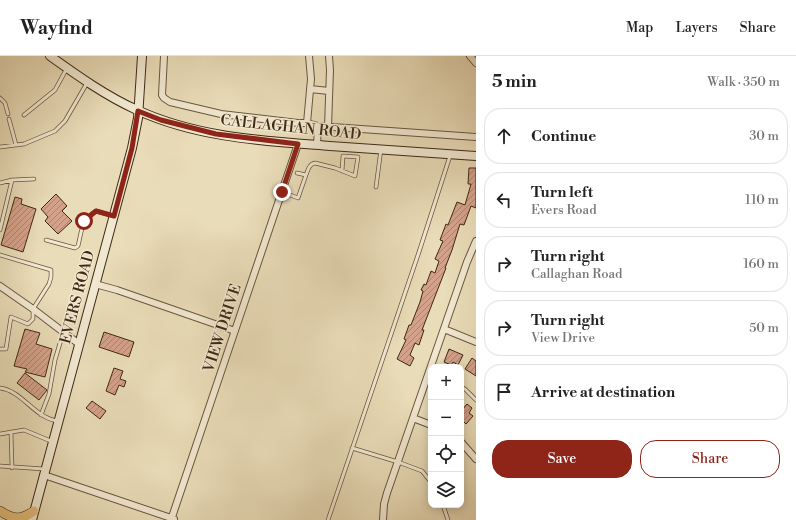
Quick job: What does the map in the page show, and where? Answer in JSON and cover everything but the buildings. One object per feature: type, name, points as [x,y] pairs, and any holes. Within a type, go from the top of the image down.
[{"type":"main road","name":"CALLAGHAN ROAD","points":[[50,56],[107,95],[138,111],[161,120],[216,134],[298,144],[476,156]]},
{"type":"main road","name":"EVERS ROAD","points":[[33,515],[132,148],[138,111],[142,56]]},
{"type":"main road","points":[[0,511],[17,519],[33,515]]},
{"type":"street","name":"CALLAGHAN ROAD","points":[[164,56],[162,89],[164,98],[170,102],[221,114],[307,123],[318,126],[476,137]]},
{"type":"street","points":[[307,123],[311,67],[309,56]]},
{"type":"street","points":[[328,127],[329,56]]},
{"type":"street","points":[[470,56],[476,63]]},
{"type":"street","points":[[310,89],[329,91]]},
{"type":"street","points":[[317,145],[318,126]]},
{"type":"street","name":"VIEW DRIVE","points":[[173,519],[298,144]]},
{"type":"street","points":[[433,364],[467,262],[476,241]]},
{"type":"street","points":[[95,284],[117,290],[235,331]]},
{"type":"street","points":[[0,286],[33,308],[79,344]]},
{"type":"street","points":[[444,329],[476,342]]},
{"type":"street","points":[[383,520],[386,499],[413,418],[428,379]]},
{"type":"street","points":[[413,418],[428,424]]},
{"type":"street","points":[[464,445],[476,459]]},
{"type":"street","points":[[45,472],[173,519]]},
{"type":"lane","points":[[24,115],[55,90],[67,68]]},
{"type":"lane","points":[[0,147],[24,144],[55,132],[65,121],[88,82]]},
{"type":"lane","points":[[0,98],[5,103],[8,114]]},
{"type":"lane","points":[[9,119],[16,145]]},
{"type":"lane","points":[[376,188],[380,149]]},
{"type":"lane","points":[[328,520],[436,202],[450,154]]},
{"type":"lane","points":[[282,192],[298,198],[309,167],[315,163],[342,170],[355,176],[358,157],[343,156],[342,170]]},
{"type":"lane","points":[[297,173],[306,175]]},
{"type":"lane","points":[[0,183],[12,180],[34,178]]},
{"type":"lane","points":[[0,230],[12,180]]},
{"type":"lane","points":[[46,240],[75,248],[78,246],[84,221],[90,215],[96,211],[114,216]]},
{"type":"lane","points":[[0,255],[51,270],[49,284],[33,308],[33,320],[28,324],[11,317],[6,349],[0,349]]},
{"type":"lane","points":[[41,415],[49,394],[55,360],[63,332]]},
{"type":"lane","points":[[0,388],[11,391],[41,415],[59,421]]},
{"type":"lane","points":[[464,388],[476,400]]},
{"type":"lane","points":[[0,434],[24,430],[53,442]]},
{"type":"lane","points":[[11,432],[12,468]]},
{"type":"lane","points":[[352,448],[422,471],[428,478]]},
{"type":"lane","points":[[0,466],[45,472]]},
{"type":"lane","points":[[444,508],[448,520]]},
{"type":"route","points":[[84,221],[96,211],[114,216],[132,148],[138,111],[161,120],[216,134],[298,144],[282,192]]}]
